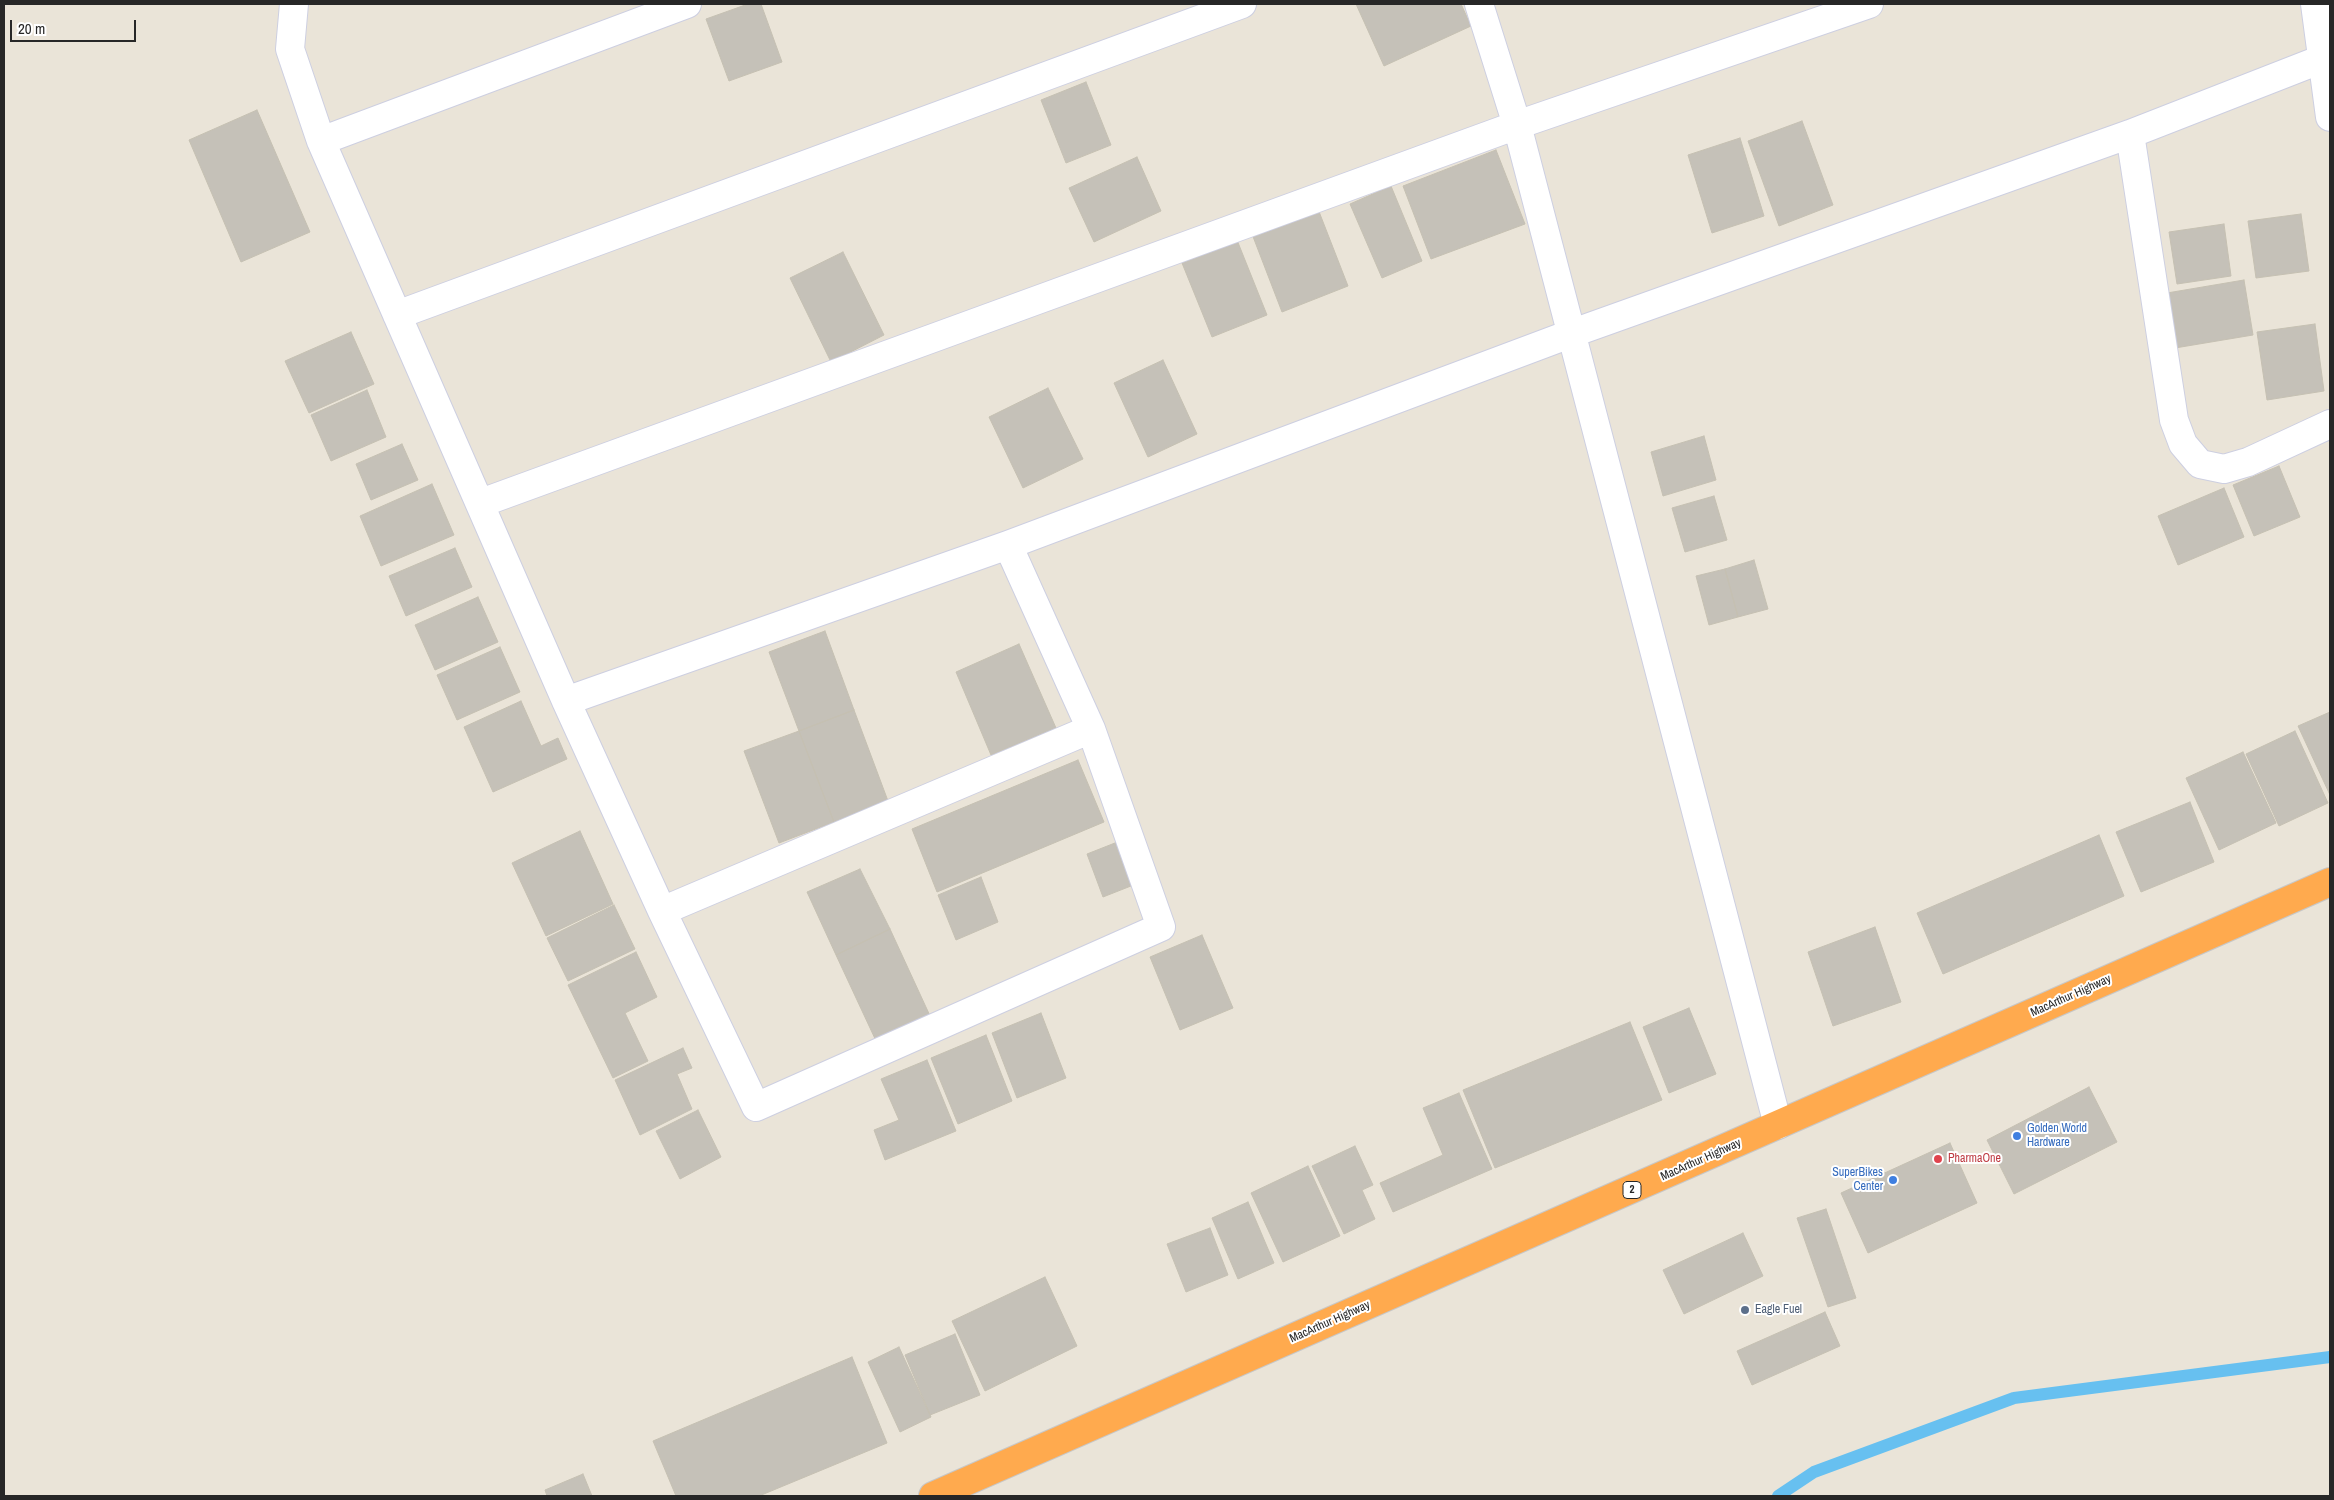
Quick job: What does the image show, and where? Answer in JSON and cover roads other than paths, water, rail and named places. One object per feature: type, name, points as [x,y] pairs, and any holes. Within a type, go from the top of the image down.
[{"type":"highway","name":"MacArthur Highway","points":[[933,1496],[2330,882]]},
{"type":"street","points":[[294,4],[290,49],[321,141],[566,701],[662,911],[756,1107],[1161,927],[1091,729],[1008,545]]},
{"type":"street","points":[[321,141],[687,4]]},
{"type":"street","points":[[397,315],[1242,4]]},
{"type":"street","points":[[1479,4],[1517,125],[1778,1125]]},
{"type":"street","points":[[481,503],[1517,125],[1869,4]]},
{"type":"street","points":[[2315,4],[2330,117]]},
{"type":"street","points":[[566,701],[1008,545],[1570,334],[2130,134],[2322,59]]},
{"type":"street","points":[[2130,134],[2174,420],[2183,444],[2200,464],[2224,468],[2248,462],[2330,424]]},
{"type":"street","points":[[662,911],[1091,729]]},
{"type":"waterway","points":[[1778,1496],[1814,1472],[2014,1398],[2330,1357]]},
{"type":"place","name":"Golden World Hardware","points":[[2017,1136]]},
{"type":"place","name":"PharmaOne","points":[[1938,1159]]},
{"type":"place","name":"SuperBikes Center","points":[[1893,1180]]},
{"type":"place","name":"Eagle Fuel","points":[[1745,1310]]}]
